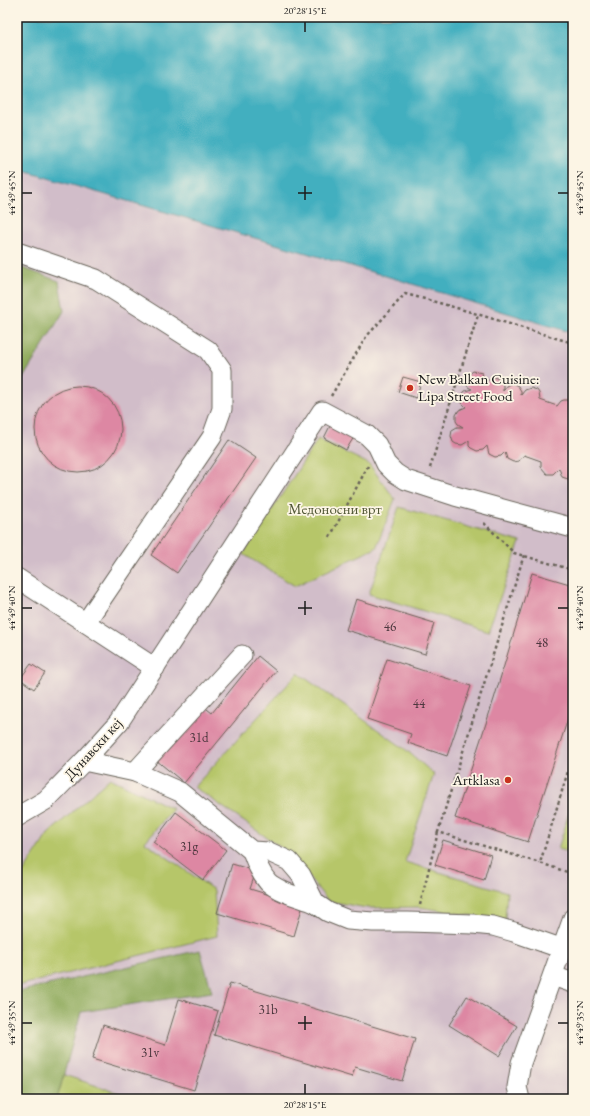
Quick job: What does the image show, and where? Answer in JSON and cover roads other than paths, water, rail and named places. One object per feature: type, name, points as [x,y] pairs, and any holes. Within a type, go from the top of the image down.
[{"type":"street","points":[[17,252],[96,280],[208,350],[222,370],[222,408],[212,437],[86,622]]},
{"type":"street","name":"Дунавски кеј","points":[[17,817],[46,800],[119,722],[322,411],[367,435],[378,446],[386,464],[395,473],[406,480],[455,496],[573,528]]},
{"type":"street","points":[[17,578],[155,668]]},
{"type":"street","points":[[135,772],[242,655]]},
{"type":"street","points":[[84,761],[135,772],[180,792],[252,851],[258,867],[268,882],[283,891],[315,903],[328,912],[348,920],[493,926],[563,949]]},
{"type":"street","points":[[252,851],[269,852],[289,860],[301,875],[315,903]]},
{"type":"street","points":[[520,1099],[517,1087],[521,1063],[573,920]]},
{"type":"street","points":[[553,976],[573,983]]},
{"type":"water","points":[[17,17],[573,17],[573,333],[396,279],[17,169]]},
{"type":"place","name":"New Balkan Cuisine: Lipa Street Food","points":[[410,388]]},
{"type":"place","name":"Artklasa","points":[[508,780]]},
{"type":"park label","name":"Медоносни врт","points":[[335,509]]}]
